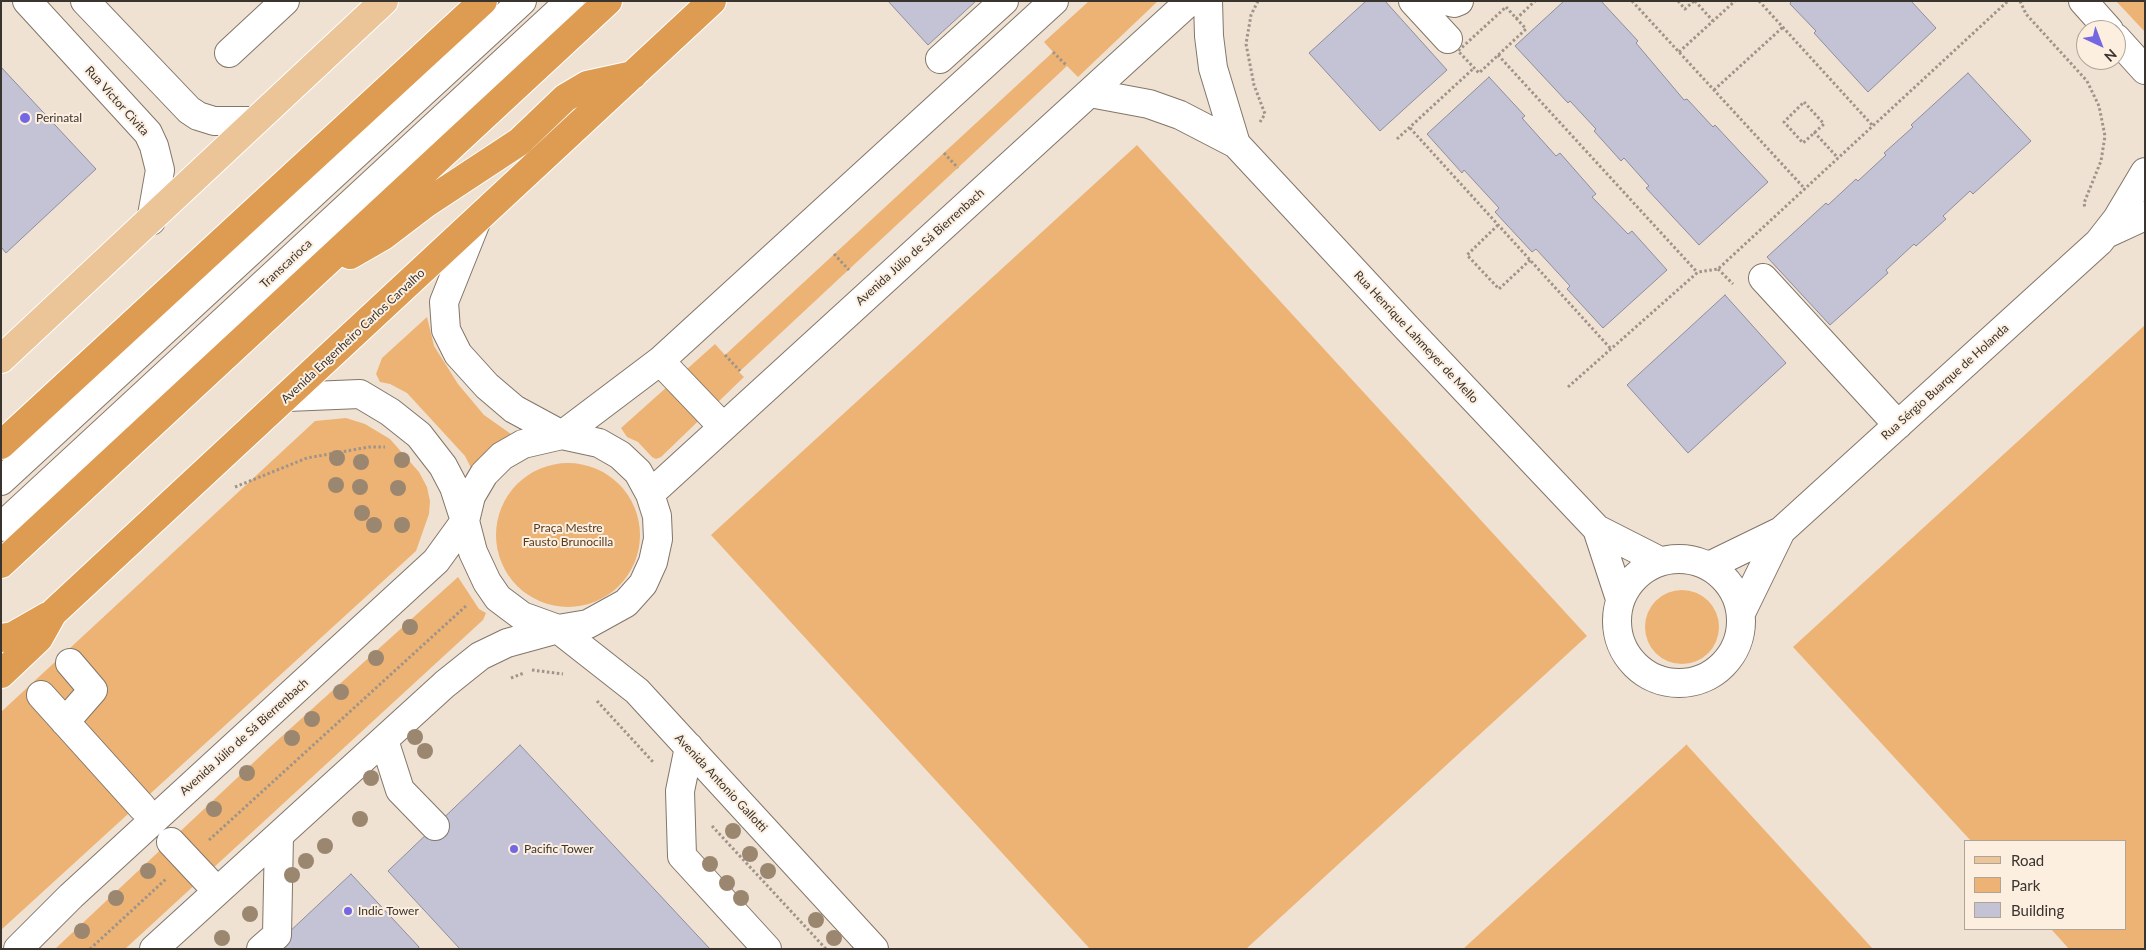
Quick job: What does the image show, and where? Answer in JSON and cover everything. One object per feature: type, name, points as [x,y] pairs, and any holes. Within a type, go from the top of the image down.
[{"type":"highway","points":[[1,445],[482,1]]},
{"type":"highway","points":[[1,564],[608,1]]},
{"type":"highway","name":"Avenida Engenheiro Carlos Carvalho","points":[[1,674],[39,638],[53,613],[712,1]]},
{"type":"highway","points":[[319,269],[354,253],[383,236],[431,200],[488,164],[519,142],[565,98],[587,85],[634,75]]},
{"type":"highway","points":[[1,638],[13,636],[53,613]]},
{"type":"main road","points":[[1,359],[151,221],[384,1]]},
{"type":"street","name":"Rua Victor Civita","points":[[27,1],[148,133],[154,146],[160,170],[151,221]]},
{"type":"street","points":[[85,1],[189,110],[198,116],[214,121],[255,121]]},
{"type":"street","points":[[229,54],[285,1]]},
{"type":"street","points":[[1,481],[522,1]]},
{"type":"street","name":"Transcarioca","points":[[1,527],[570,1]]},
{"type":"street","points":[[940,59],[1004,1]]},
{"type":"street","points":[[466,521],[471,496],[484,474],[502,456],[523,444],[562,435],[660,361],[1054,1]]},
{"type":"street","name":"Avenida Júlio de Sá Bierrenbach","points":[[650,494],[1190,1]]},
{"type":"street","name":"Rua Henrique Lahmeyer de Mello","points":[[1208,1],[1209,36],[1213,68],[1236,144]]},
{"type":"street","points":[[1413,1],[1448,39]]},
{"type":"street","points":[[1446,1],[1459,1]]},
{"type":"street","points":[[2083,1],[2100,20]]},
{"type":"street","points":[[2126,49],[2145,70]]},
{"type":"street","name":"Rua Henrique Lahmeyer de Mello","points":[[1090,93],[1149,104],[1180,115],[1236,144],[1598,529],[1660,561]]},
{"type":"street","name":"Rua Sérgio Buarque de Holanda","points":[[1709,566],[1781,532],[1898,425],[2140,183],[2145,172]]},
{"type":"street","name":"Rua Sérgio Buarque de Holanda","points":[[2099,224],[2145,216]]},
{"type":"street","points":[[154,949],[445,684],[480,656],[507,643],[558,629],[588,624],[626,603],[643,584],[653,562],[658,539],[657,516],[650,494],[638,472],[620,455],[599,443],[562,435],[514,409],[487,386],[458,354],[446,330],[444,302],[476,222]]},
{"type":"street","points":[[1764,278],[1898,425]]},
{"type":"street","points":[[660,361],[723,427]]},
{"type":"street","points":[[287,397],[360,394],[390,412],[418,436],[443,466],[454,487],[466,521],[473,552],[487,582],[498,598],[522,616],[558,629]]},
{"type":"street","name":"Avenida Júlio de Sá Bierrenbach","points":[[18,949],[71,896],[436,561],[466,521]]},
{"type":"street","name":"Rua Henrique Lahmeyer de Mello","points":[[1598,529],[1620,599]]},
{"type":"street","name":"Rua Sérgio Buarque de Holanda","points":[[1741,613],[1781,532]]},
{"type":"street","points":[[1690,559],[1709,566],[1721,574],[1738,598],[1741,613],[1741,630],[1736,648],[1726,663],[1713,673],[1699,680],[1683,683],[1666,682],[1651,677],[1638,668],[1626,654],[1618,636],[1617,618],[1620,599],[1628,585],[1639,573],[1660,561],[1690,559]]},
{"type":"street","name":"Avenida Antonio Gallotti","points":[[558,629],[637,691],[874,949]]},
{"type":"street","points":[[65,722],[94,690],[70,663]]},
{"type":"street","points":[[40,695],[142,807]]},
{"type":"street","points":[[384,740],[400,790],[435,826]]},
{"type":"street","points":[[689,747],[680,791],[682,856],[767,949]]},
{"type":"street","points":[[262,949],[277,935],[279,836]]},
{"type":"street","points":[[179,851],[217,892]]},
{"type":"path","points":[[1236,144],[1262,121],[1265,114],[1254,85],[1246,44],[1251,15],[1258,1]]},
{"type":"path","points":[[1516,18],[1535,1]]},
{"type":"path","points":[[1632,1],[1805,189]]},
{"type":"path","points":[[1678,1],[1685,9],[1694,1],[1713,21]]},
{"type":"path","points":[[1679,52],[1735,1]]},
{"type":"path","points":[[1759,1],[1873,126]]},
{"type":"path","points":[[1568,387],[1698,272],[1718,269],[2008,1]]},
{"type":"path","points":[[2020,1],[2026,14],[2087,81],[2099,106],[2105,136],[2101,161],[2084,203],[2085,209],[2099,224]]},
{"type":"path","points":[[1506,7],[1526,29],[1498,55],[1479,73],[1458,51],[1506,7]]},
{"type":"path","points":[[1714,90],[1783,27]]},
{"type":"path","points":[[1053,52],[1067,66]]},
{"type":"path","points":[[1498,55],[1698,272]]},
{"type":"path","points":[[1397,139],[1474,68]]},
{"type":"path","points":[[1804,102],[1824,124],[1814,132],[1803,143],[1784,122],[1804,102]]},
{"type":"path","points":[[1410,128],[1610,349]]},
{"type":"path","points":[[1814,132],[1838,158]]},
{"type":"path","points":[[944,153],[958,168]]},
{"type":"path","points":[[1498,225],[1467,255],[1499,289],[1530,260]]},
{"type":"path","points":[[834,254],[849,270]]},
{"type":"path","points":[[725,355],[740,371]]},
{"type":"path","points":[[232,488],[307,458],[369,447],[387,447]]},
{"type":"path","points":[[90,949],[179,851],[473,599],[487,582]]},
{"type":"path","points":[[509,679],[533,669],[562,673],[568,677]]},
{"type":"path","points":[[595,699],[826,949]]},
{"type":"green space","points":[[1089,1],[1158,1],[1078,77],[1067,66],[739,372],[744,377],[661,457],[656,459],[652,457],[638,442],[627,437],[621,428],[715,344],[725,355],[1053,52],[1044,42]]},
{"type":"green space","points":[[2116,1],[2145,1],[2145,32]]},
{"type":"green space","points":[[1137,145],[1587,636],[1246,949],[1090,949],[711,535]]},
{"type":"green space","points":[[427,317],[434,346],[458,384],[484,415],[511,434],[487,450],[473,472],[465,456],[407,393],[390,384],[380,382],[376,374],[382,358]]},
{"type":"green space","points":[[2145,325],[2145,949],[2069,949],[2052,930],[2126,930],[2126,840],[1970,840],[1793,647]]},
{"type":"green space","points":[[346,418],[365,424],[390,439],[419,472],[427,487],[430,501],[429,514],[416,551],[1,930],[1,712],[315,421]]},
{"type":"green space","name":"Praça Mestre Fausto Brunocilla","points":[[568,463],[596,468],[619,484],[635,507],[640,535],[635,563],[619,586],[596,602],[568,607],[540,602],[517,586],[501,563],[496,535],[501,507],[517,484],[540,468]]},
{"type":"green space","points":[[458,577],[479,609],[486,613],[483,620],[125,949],[55,949],[270,747]]},
{"type":"green space","points":[[1682,590],[1703,596],[1713,606],[1719,627],[1713,648],[1703,658],[1682,664],[1661,658],[1651,648],[1645,627],[1651,606],[1661,596]]},
{"type":"green space","points":[[1686,745],[1873,949],[1463,949]]},
{"type":"building","points":[[888,1],[976,1],[928,45]]},
{"type":"building","points":[[1366,1],[1385,1],[1447,70],[1380,131],[1309,53]]},
{"type":"building","points":[[1564,1],[1601,1],[1638,41],[1636,43],[1684,100],[1687,99],[1713,127],[1715,125],[1768,182],[1699,245],[1646,188],[1649,186],[1624,158],[1621,161],[1594,131],[1596,129],[1570,101],[1568,103],[1515,46]]},
{"type":"building","points":[[1791,1],[1911,1],[1936,28],[1868,92],[1814,33],[1816,31],[1790,4]]},
{"type":"building","name":"Perinatal","points":[[1,67],[96,169],[6,253],[1,247]]},
{"type":"building","points":[[1968,73],[2031,141],[1973,194],[1970,191],[1943,216],[1946,219],[1916,246],[1914,244],[1886,270],[1888,273],[1830,325],[1767,257],[1826,203],[1828,205],[1856,179],[1858,181],[1886,155],[1884,153],[1913,127],[1911,125]]},
{"type":"building","points":[[1489,77],[1525,116],[1522,118],[1556,156],[1560,153],[1596,194],[1592,197],[1628,234],[1632,231],[1667,270],[1603,328],[1567,289],[1570,286],[1536,249],[1532,252],[1495,212],[1499,208],[1464,170],[1462,173],[1427,134]]},
{"type":"building","points":[[1725,295],[1786,363],[1688,453],[1627,385]]},
{"type":"building","name":"Pacific Tower","points":[[520,745],[710,949],[460,949],[388,871]]},
{"type":"building","name":"Indic Tower","points":[[351,874],[419,947],[418,949],[271,949]]},
{"type":"place","name":"Perinatal","points":[[25,118]]},
{"type":"place","name":"Pacific Tower","points":[[514,849]]},
{"type":"place","name":"Indic Tower","points":[[348,911]]}]
